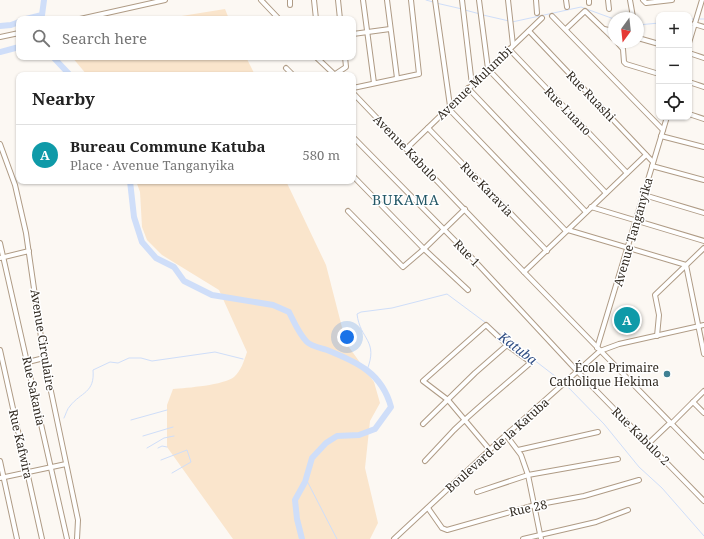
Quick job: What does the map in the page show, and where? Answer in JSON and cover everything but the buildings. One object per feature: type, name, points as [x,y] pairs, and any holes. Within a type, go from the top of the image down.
[{"type":"street","points":[[93,16],[165,0]]},
{"type":"street","points":[[261,0],[276,16]]},
{"type":"street","points":[[314,0],[316,16]]},
{"type":"street","points":[[338,0],[340,16]]},
{"type":"street","points":[[363,0],[374,83]]},
{"type":"street","points":[[387,0],[396,78]]},
{"type":"street","points":[[356,87],[419,74],[411,0]]},
{"type":"street","points":[[435,0],[449,107],[567,230],[686,265]]},
{"type":"street","points":[[462,0],[470,87],[586,212]]},
{"type":"street","points":[[479,0],[488,69],[606,193]]},
{"type":"street","points":[[508,0],[513,45]]},
{"type":"street","points":[[536,0],[537,13]]},
{"type":"street","points":[[566,0],[567,7]]},
{"type":"street","points":[[608,0],[609,9]]},
{"type":"street","points":[[630,0],[632,12]]},
{"type":"street","points":[[643,0],[646,3],[672,0]]},
{"type":"street","points":[[692,32],[702,0]]},
{"type":"street","points":[[566,29],[585,11],[608,32]]},
{"type":"street","points":[[552,16],[663,130]]},
{"type":"street","name":"Avenue Mulumbi","points":[[406,149],[542,18]]},
{"type":"street","points":[[694,24],[704,27]]},
{"type":"street","points":[[604,28],[608,29]]},
{"type":"street","points":[[356,34],[390,29]]},
{"type":"street","name":"Rue Ruashi","points":[[528,31],[646,154],[653,164]]},
{"type":"street","points":[[0,37],[16,34]]},
{"type":"street","points":[[644,40],[656,43]]},
{"type":"street","points":[[622,48],[624,62],[656,73]]},
{"type":"street","name":"Rue Luano","points":[[509,49],[627,173]]},
{"type":"street","points":[[692,54],[704,58]]},
{"type":"street","points":[[319,60],[331,72]]},
{"type":"street","points":[[338,72],[346,67],[345,60]]},
{"type":"street","points":[[286,68],[290,72]]},
{"type":"street","points":[[692,83],[704,87]]},
{"type":"street","name":"Avenue Kabulo","points":[[356,96],[671,424]]},
{"type":"street","points":[[692,115],[704,118]]},
{"type":"street","name":"Avenue Tanganyika","points":[[599,349],[666,120]]},
{"type":"street","name":"Rue Karavia","points":[[428,128],[547,251]]},
{"type":"street","points":[[661,136],[704,147]]},
{"type":"street","name":"Rue 1","points":[[356,140],[497,284],[578,372]]},
{"type":"street","name":"Avenue Circulaire","points":[[0,145],[15,185],[30,251],[44,358],[78,520],[77,539]]},
{"type":"street","points":[[524,272],[646,154]]},
{"type":"street","points":[[653,164],[704,180]]},
{"type":"street","points":[[356,179],[424,249],[468,290]]},
{"type":"street","points":[[644,195],[704,213]]},
{"type":"street","points":[[591,208],[704,241]]},
{"type":"street","points":[[348,211],[403,267],[424,249],[465,209]]},
{"type":"street","name":"Rue Sakania","points":[[0,243],[67,539]]},
{"type":"street","points":[[657,336],[659,315],[655,295],[704,248]]},
{"type":"street","points":[[2,257],[30,251]]},
{"type":"street","points":[[686,265],[704,354]]},
{"type":"street","points":[[426,461],[465,420],[530,363],[507,345],[486,325],[423,381],[448,400],[465,420],[490,450]]},
{"type":"street","points":[[599,349],[704,325]]},
{"type":"street","points":[[423,424],[507,345]]},
{"type":"street","name":"Boulevard de la Katuba","points":[[394,539],[506,435],[564,385],[599,349]]},
{"type":"street","name":"Rue Kafwira","points":[[0,350],[42,539]]},
{"type":"street","points":[[28,362],[44,358]]},
{"type":"street","name":"Rue Kabulo 2","points":[[578,372],[704,501]]},
{"type":"street","points":[[648,444],[671,424],[704,391]]},
{"type":"street","points":[[693,402],[704,413]]},
{"type":"street","points":[[671,424],[704,456]]},
{"type":"street","points":[[518,450],[598,432]]},
{"type":"street","points":[[506,435],[518,450],[528,475],[541,539]]},
{"type":"street","points":[[477,492],[528,475],[618,459]]},
{"type":"street","points":[[0,461],[2,478],[17,539]]},
{"type":"street","points":[[2,478],[66,464]]},
{"type":"street","name":"Rue 28","points":[[428,508],[442,528],[447,530],[535,504],[584,496],[639,480]]},
{"type":"street","points":[[523,539],[596,522],[628,510]]},
{"type":"shaded area","points":[[225,9],[228,16],[182,16]]},
{"type":"shaded area","points":[[74,60],[248,60],[254,72],[84,72]]},
{"type":"shaded area","points":[[137,184],[287,184],[326,265],[346,343],[374,382],[380,403],[370,421],[365,468],[378,523],[370,539],[233,539],[167,447],[167,405],[173,389],[205,386],[229,380],[239,372],[247,352],[219,290],[162,255],[147,240],[142,227],[140,192]]},
{"type":"waterway","points":[[38,16],[42,15],[44,0]]},
{"type":"waterway","points":[[426,0],[433,2]]},
{"type":"waterway","points":[[436,3],[462,9]]},
{"type":"waterway","points":[[512,22],[581,7],[608,17]]},
{"type":"waterway","points":[[465,10],[480,14]]},
{"type":"waterway","points":[[483,15],[509,21]]},
{"type":"waterway","points":[[699,19],[704,19]]},
{"type":"waterway","points":[[0,26],[16,23]]},
{"type":"waterway","points":[[644,24],[656,23]]},
{"type":"waterway","points":[[0,52],[16,48]]},
{"type":"waterway","points":[[56,60],[67,72]]},
{"type":"waterway","points":[[130,184],[134,217],[142,242],[156,258],[174,267],[184,281],[212,295],[273,305],[289,312],[299,332],[307,342],[314,346],[338,354],[358,364],[375,377],[387,395],[391,407],[375,429],[359,435],[337,436],[326,443],[312,458],[305,482],[295,500],[297,519],[302,539]]},
{"type":"waterway","name":"Katuba","points":[[367,370],[371,352],[368,340],[359,323],[357,314],[361,312],[392,308],[447,294],[486,323]]},
{"type":"waterway","name":"Katuba","points":[[490,326],[564,383]]},
{"type":"waterway","points":[[64,418],[67,410],[74,401],[90,388],[93,378],[93,370],[110,362],[118,363],[129,358],[141,358],[152,361],[215,352],[243,359]]},
{"type":"waterway","name":"Katuba","points":[[566,385],[604,424],[639,467],[662,488],[704,536]]},
{"type":"waterway","points":[[131,420],[167,410]]},
{"type":"waterway","points":[[143,436],[173,427]]},
{"type":"waterway","points":[[147,448],[164,438],[174,436]]},
{"type":"waterway","points":[[158,448],[162,446],[167,447]]},
{"type":"waterway","points":[[161,460],[187,450],[191,462],[172,473]]},
{"type":"waterway","points":[[306,479],[337,539]]},
{"type":"place","name":"Bureau Commune Katuba","points":[[627,320]]},
{"type":"place","name":"École Primaire Catholique Hekima","points":[[667,374]]},
{"type":"district","name":"BUKAMA","points":[[406,199]]}]
